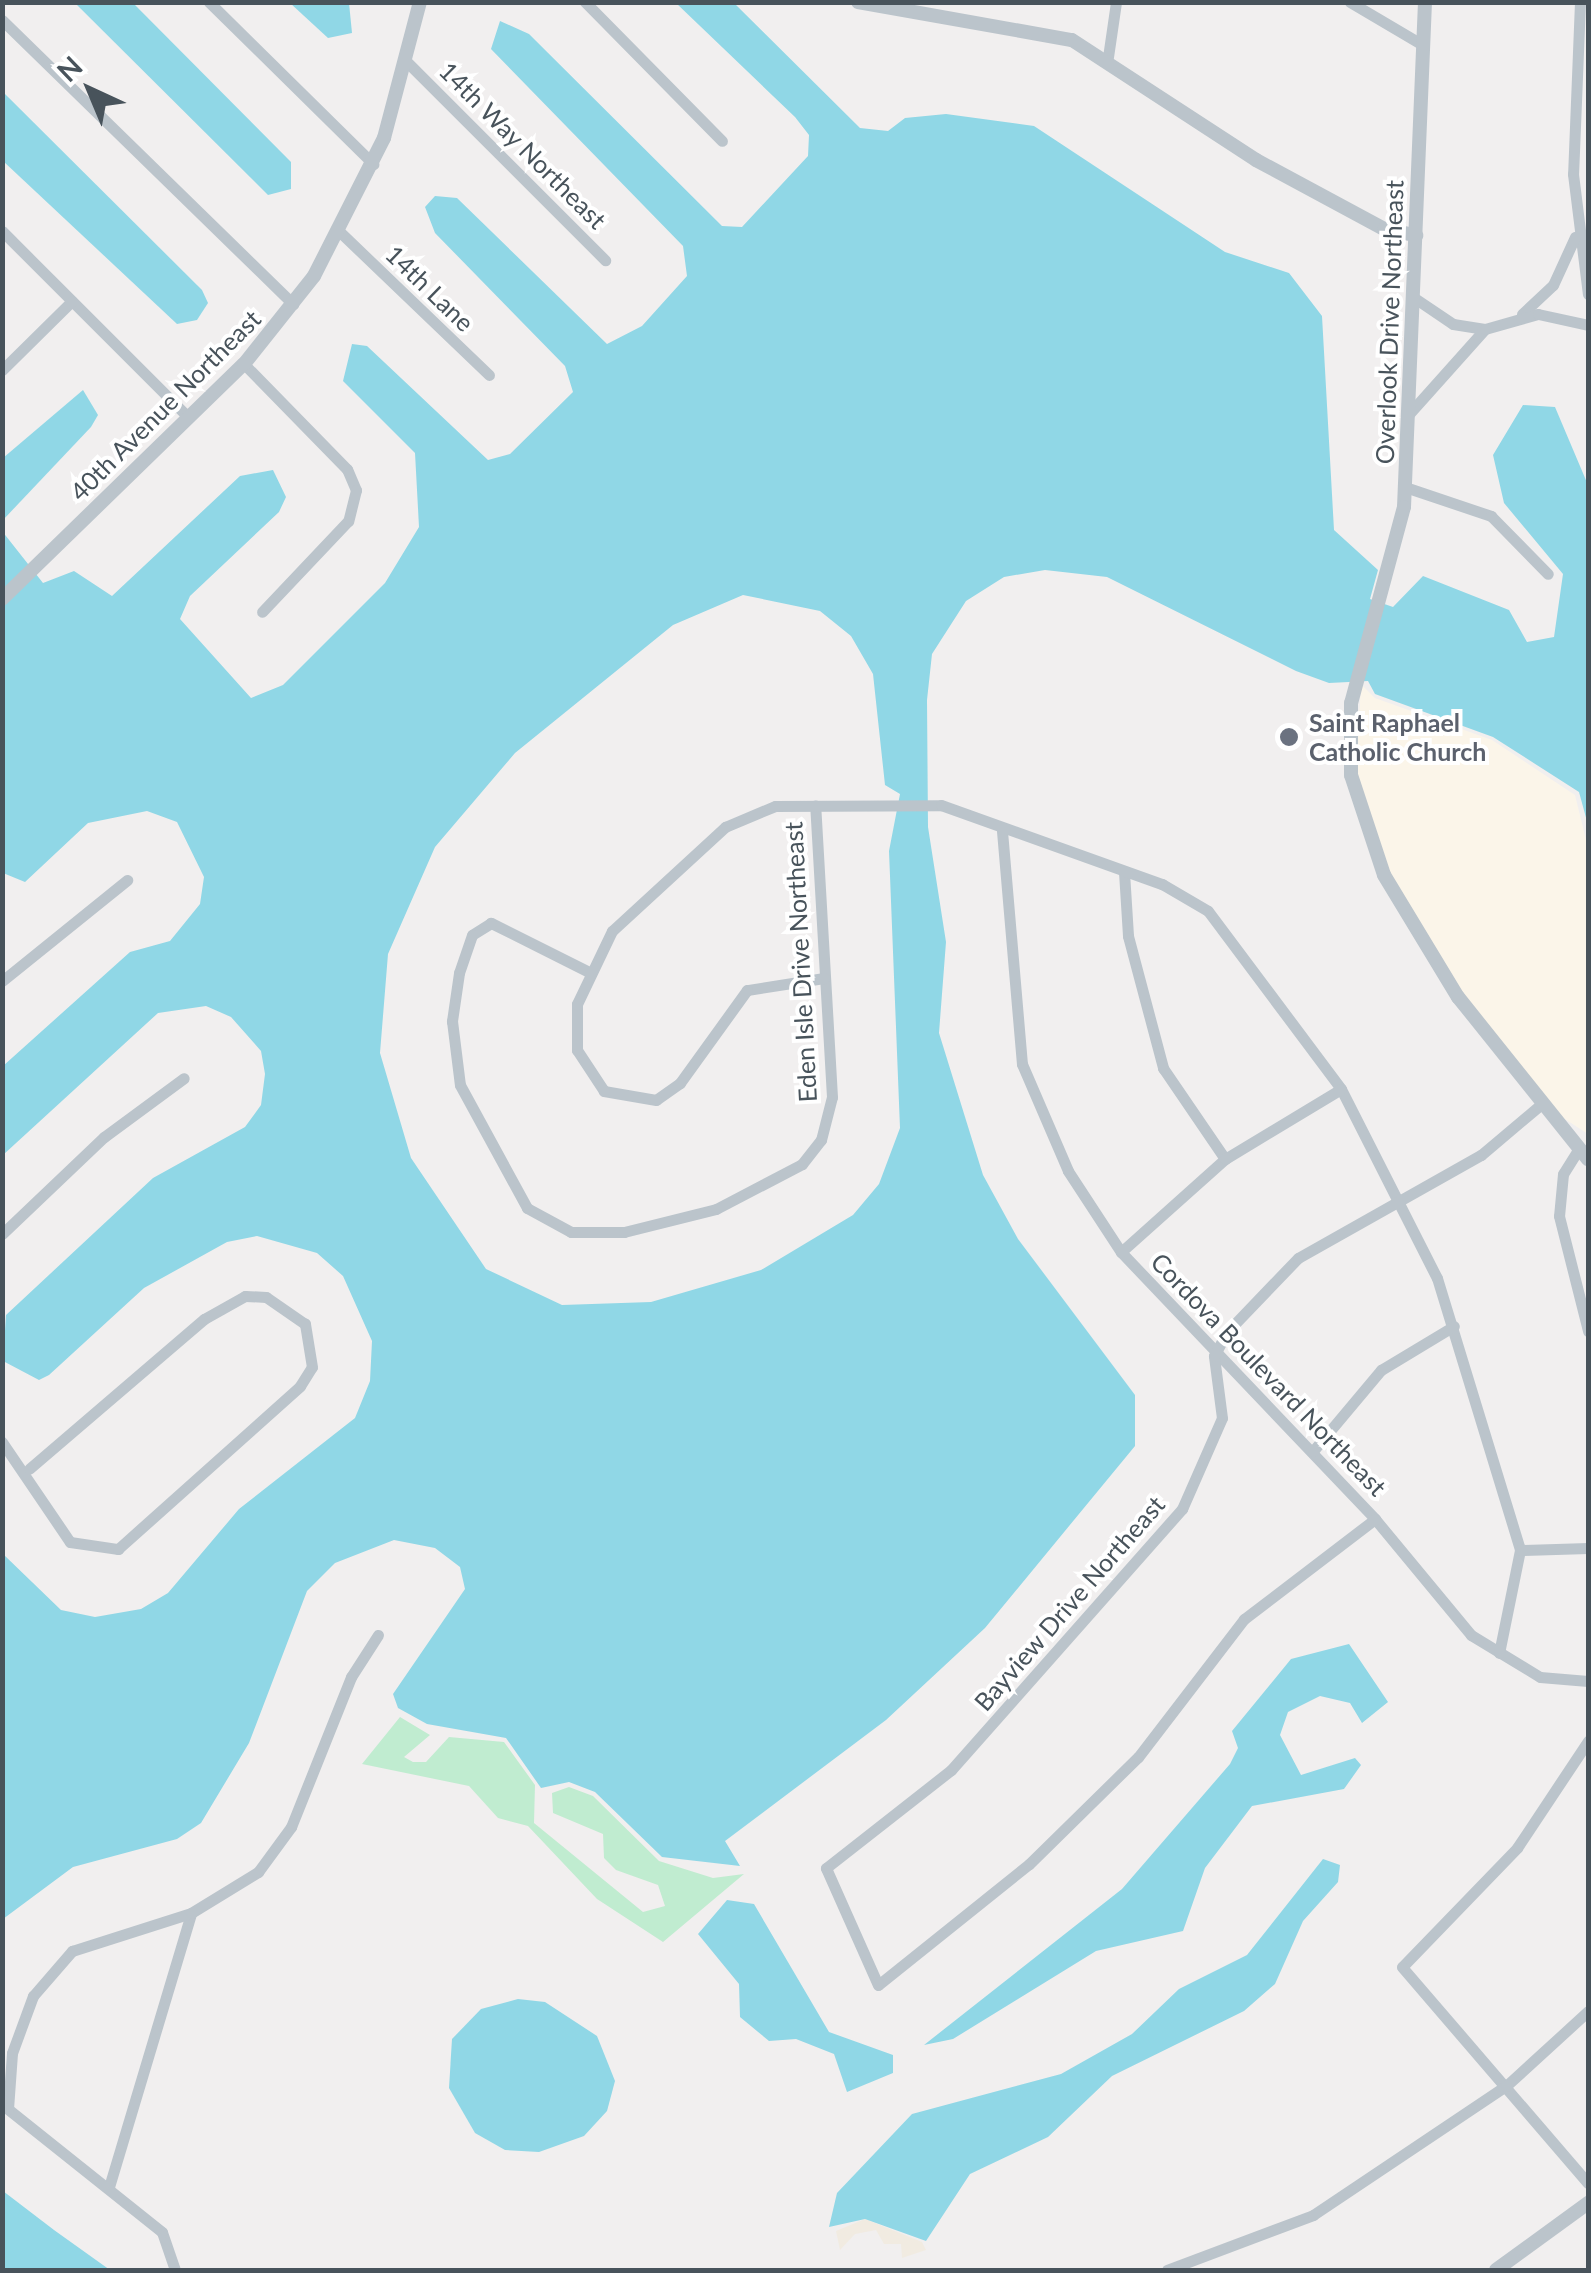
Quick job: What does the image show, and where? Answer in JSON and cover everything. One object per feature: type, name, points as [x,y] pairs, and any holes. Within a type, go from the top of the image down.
[{"type":"street","points":[[210,2],[373,164]]},
{"type":"street","name":"40th Avenue Northeast","points":[[2,599],[244,364],[293,304],[341,233],[373,164],[408,63],[420,2]]},
{"type":"street","points":[[585,2],[722,141]]},
{"type":"street","points":[[858,2],[1037,28],[1108,57],[1226,143],[1384,229],[1416,235]]},
{"type":"street","points":[[1108,57],[1116,2]]},
{"type":"street","points":[[1350,2],[1423,44]]},
{"type":"street","name":"Overlook Drive Northeast","points":[[1425,2],[1405,487],[1383,600],[1356,684],[1351,775],[1384,876],[1539,1106],[1583,1154]]},
{"type":"street","points":[[1580,2],[1577,232],[1588,294]]},
{"type":"street","points":[[2,20],[293,304]]},
{"type":"street","name":"14th Way Northeast","points":[[408,63],[605,260]]},
{"type":"street","points":[[2,230],[189,418]]},
{"type":"street","points":[[1408,415],[1485,330],[1518,317],[1553,286],[1577,232]]},
{"type":"street","name":"14th Lane","points":[[341,233],[489,375]]},
{"type":"street","points":[[1413,297],[1453,324],[1485,330]]},
{"type":"street","points":[[2,370],[72,301]]},
{"type":"street","points":[[1518,317],[1588,325]]},
{"type":"street","points":[[244,364],[348,469],[354,511],[262,612]]},
{"type":"street","points":[[1405,487],[1491,516],[1548,574]]},
{"type":"street","points":[[824,978],[747,990],[680,1083],[640,1103],[596,1085],[577,1050],[575,1019],[589,972],[634,906],[725,828],[758,810],[815,804],[932,805],[1124,872],[1208,911],[1342,1088],[1400,1199],[1454,1326],[1520,1550],[1499,1653]]},
{"type":"street","name":"Eden Isle Drive Northeast","points":[[589,972],[483,924],[466,948],[452,1021],[460,1085],[499,1170],[541,1219],[589,1234],[716,1209],[813,1154],[832,1097],[815,804]]},
{"type":"street","name":"Cordova Boulevard Northeast","points":[[1002,831],[1022,1064],[1068,1171],[1121,1252],[1214,1356],[1313,1451],[1375,1518],[1471,1635],[1540,1677],[1588,1680]]},
{"type":"street","points":[[1124,872],[1128,936],[1163,1068],[1226,1159]]},
{"type":"street","points":[[4,977],[127,880]]},
{"type":"street","points":[[2,1234],[104,1138],[184,1078]]},
{"type":"street","points":[[1121,1252],[1226,1159],[1342,1088]]},
{"type":"street","points":[[1214,1356],[1298,1258],[1481,1154],[1539,1106]]},
{"type":"street","points":[[1583,1154],[1564,1174],[1559,1216],[1588,1331]]},
{"type":"street","points":[[2,1442],[28,1468],[70,1542],[118,1549],[300,1386],[312,1367],[304,1324],[266,1297],[244,1296],[204,1318],[28,1468]]},
{"type":"street","points":[[1313,1451],[1381,1370],[1454,1326]]},
{"type":"street","name":"Bayview Drive Northeast","points":[[1214,1356],[1222,1418],[1182,1509],[950,1770],[826,1868],[878,1985],[1029,1864],[1138,1756],[1244,1619],[1375,1518]]},
{"type":"street","points":[[1520,1550],[1588,1548]]},
{"type":"street","points":[[175,2270],[162,2232],[18,2122],[3,2098],[4,2079],[33,1996],[72,1951],[191,1913],[234,1890],[274,1853],[378,1635]]},
{"type":"street","points":[[1588,1741],[1517,1848],[1402,1967],[1588,2183]]},
{"type":"street","points":[[109,2188],[191,1913]]},
{"type":"street","points":[[1166,2270],[1313,2215],[1506,2086],[1588,2011]]},
{"type":"street","points":[[1496,2270],[1588,2203]]},
{"type":"shaded area","points":[[1361,684],[1375,698],[1492,740],[1575,795],[1588,848],[1588,1134],[1551,1110],[1458,987],[1389,874],[1356,774]]},
{"type":"green space","points":[[400,1717],[430,1735],[404,1757],[413,1762],[426,1762],[449,1737],[504,1742],[535,1785],[534,1823],[643,1912],[665,1906],[658,1885],[616,1870],[604,1858],[603,1834],[553,1813],[552,1793],[569,1787],[593,1796],[659,1861],[713,1878],[744,1874],[663,1942],[597,1899],[528,1826],[498,1818],[469,1786],[362,1764]]},
{"type":"sand","points":[[865,2219],[922,2242],[926,2250],[902,2258],[901,2244],[884,2244],[876,2230],[855,2234],[840,2250],[836,2231]]},
{"type":"water","points":[[75,3],[133,3],[291,162],[291,189],[268,195]]},
{"type":"water","points":[[290,3],[349,3],[352,33],[328,38]]},
{"type":"water","points":[[676,3],[734,3],[860,128],[888,131],[905,118],[946,114],[1034,126],[1225,252],[1289,273],[1322,316],[1334,530],[1378,570],[1370,599],[1393,607],[1423,576],[1509,610],[1527,642],[1554,637],[1563,574],[1504,503],[1493,455],[1523,405],[1555,407],[1588,485],[1588,825],[1579,792],[1493,737],[1375,694],[1368,681],[1329,683],[1296,671],[1107,577],[1045,570],[1004,577],[966,601],[932,654],[927,700],[928,827],[946,942],[939,1033],[983,1175],[1018,1239],[1135,1395],[1135,1446],[985,1628],[886,1720],[725,1841],[740,1866],[662,1857],[595,1792],[569,1782],[541,1788],[506,1738],[427,1724],[398,1708],[393,1694],[465,1589],[460,1567],[435,1548],[394,1540],[335,1563],[307,1591],[249,1743],[201,1823],[177,1839],[73,1867],[3,1919],[3,1554],[61,1610],[95,1617],[141,1609],[168,1593],[239,1509],[355,1418],[370,1381],[372,1341],[343,1276],[317,1253],[257,1236],[227,1242],[144,1288],[39,1380],[3,1361],[6,1315],[153,1178],[245,1127],[261,1105],[265,1074],[261,1051],[231,1017],[206,1006],[158,1013],[3,1155],[3,1066],[130,952],[170,941],[200,904],[204,877],[177,822],[147,811],[88,823],[25,882],[3,873],[2,531],[43,583],[74,571],[112,596],[240,476],[273,470],[286,497],[279,512],[190,596],[180,619],[251,698],[283,685],[385,583],[419,527],[415,453],[343,381],[352,344],[367,346],[488,460],[510,454],[573,392],[565,366],[435,233],[425,207],[435,196],[457,198],[607,344],[642,326],[687,276],[683,246],[491,49],[500,21],[529,34],[722,226],[742,227],[808,156],[809,135]],"holes":[[[743,595],[820,611],[851,636],[873,674],[885,785],[900,794],[889,851],[900,1128],[879,1184],[853,1215],[761,1270],[651,1302],[562,1305],[486,1269],[411,1158],[380,1053],[388,954],[435,847],[515,753],[673,625]]]},
{"type":"water","points":[[2,91],[202,290],[208,303],[197,320],[177,324],[3,161]]},
{"type":"water","points":[[83,390],[98,415],[91,427],[3,520],[3,458]]},
{"type":"water","points":[[1349,1644],[1388,1702],[1362,1723],[1350,1703],[1320,1696],[1288,1712],[1280,1735],[1301,1775],[1355,1758],[1361,1765],[1344,1789],[1252,1806],[1205,1868],[1183,1931],[1096,1951],[953,2039],[924,2045],[1122,1889],[1230,1764],[1238,1748],[1232,1731],[1291,1659]]},
{"type":"water","points":[[1323,1859],[1340,1865],[1338,1882],[1303,1921],[1275,1984],[1244,2011],[1112,2076],[1048,2137],[970,2174],[926,2241],[865,2219],[829,2227],[837,2193],[912,2114],[1061,2074],[1132,2034],[1179,1989],[1247,1955]]},
{"type":"water","points":[[727,1900],[754,1904],[829,2032],[893,2055],[893,2073],[847,2092],[834,2054],[796,2039],[769,2041],[740,2017],[739,1984],[698,1934]]},
{"type":"water","points":[[518,1999],[545,2002],[597,2036],[615,2081],[607,2111],[584,2136],[539,2152],[505,2150],[475,2133],[449,2088],[452,2039],[481,2009]]},
{"type":"water","points":[[3,2191],[54,2230],[110,2270],[3,2270]]},
{"type":"place","name":"Saint Raphael Catholic Church","points":[[1289,737]]}]
